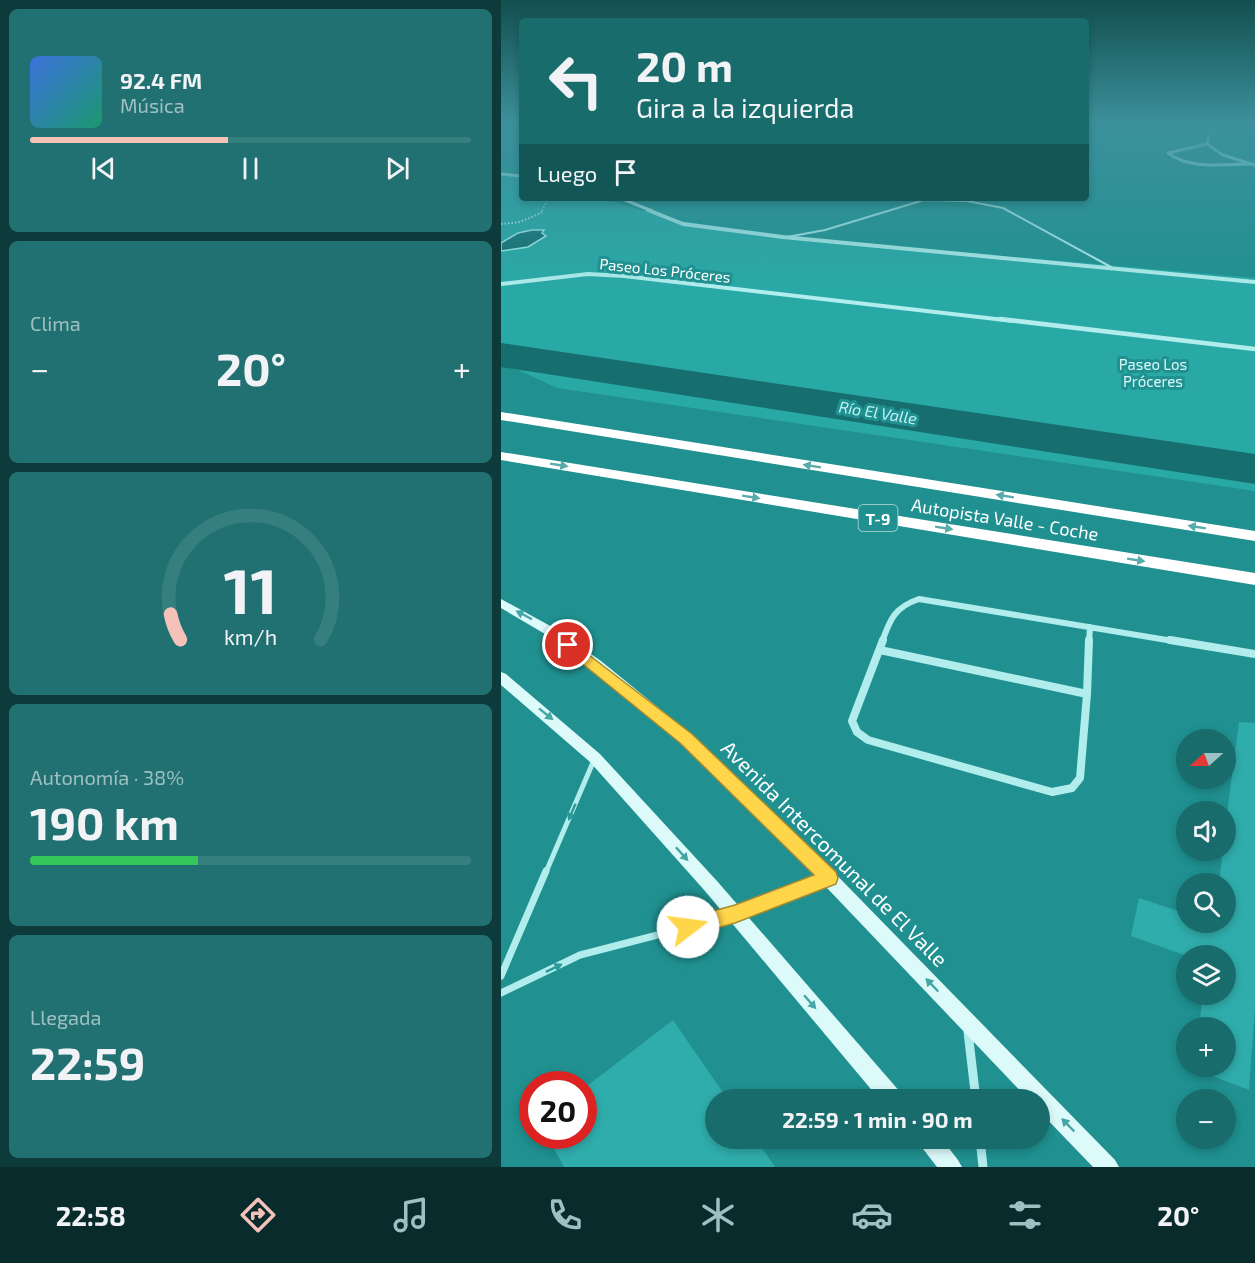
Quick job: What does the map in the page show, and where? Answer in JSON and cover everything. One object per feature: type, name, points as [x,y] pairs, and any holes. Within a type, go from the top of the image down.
[{"type":"highway","name":"Autopista Valle - Coche","points":[[501,417],[1255,536]]},
{"type":"highway","name":"Autopista Valle - Coche","points":[[501,456],[1255,579]]},
{"type":"main road","name":"Avenida Intercomunal de El Valle","points":[[501,603],[538,623],[598,666],[686,738],[829,878],[1108,1167]]},
{"type":"main road","points":[[501,678],[595,758],[735,914],[885,1089]]},
{"type":"main road","points":[[936,1149],[951,1167]]},
{"type":"street","points":[[627,201],[683,224],[787,237],[1255,282]]},
{"type":"street","name":"Paseo Los Próceres","points":[[501,284],[588,274],[624,276],[1255,349]]},
{"type":"street","points":[[1090,627],[1080,778],[1072,788],[1052,792],[868,740],[857,732],[852,722],[892,615],[905,604],[919,599],[1255,654]]},
{"type":"street","points":[[880,650],[1087,694]]},
{"type":"street","points":[[967,1022],[975,1089]]},
{"type":"street","points":[[981,1149],[983,1167]]},
{"type":"lane","points":[[787,237],[825,230],[921,201]]},
{"type":"lane","points":[[967,201],[1003,208],[1111,267]]},
{"type":"lane","points":[[501,976],[595,758]]},
{"type":"lane","points":[[501,993],[580,955],[735,914],[829,878]]},
{"type":"path","points":[[501,224],[520,222],[541,213],[547,201]]},
{"type":"green space","name":"Paseo Los Próceres","points":[[501,179],[519,179],[519,201],[613,201],[674,220],[787,237],[1255,278],[1255,491],[557,388],[501,362]]},
{"type":"water","points":[[544,230],[542,233],[546,236],[528,247],[501,251],[501,243],[518,233]]},
{"type":"building","points":[[1239,722],[1255,723],[1255,1007],[1249,1090],[1215,1077],[1236,1077],[1236,1017],[1200,1017],[1202,1005],[1236,1005],[1236,945],[1176,945],[1176,952],[1131,936],[1139,898],[1176,910],[1176,933],[1236,933],[1236,873],[1220,873],[1222,861],[1236,861],[1236,801],[1229,801],[1230,789],[1236,789],[1236,745]]},
{"type":"building","points":[[673,1020],[720,1089],[705,1089],[705,1149],[763,1149],[775,1167],[564,1167],[554,1149],[597,1149],[597,1078]]},
{"type":"waterway","name":"Río El Valle","points":[[501,355],[1255,469]]},
{"type":"route","points":[[568,645],[598,666],[686,738],[829,878],[735,914],[688,927]]}]
